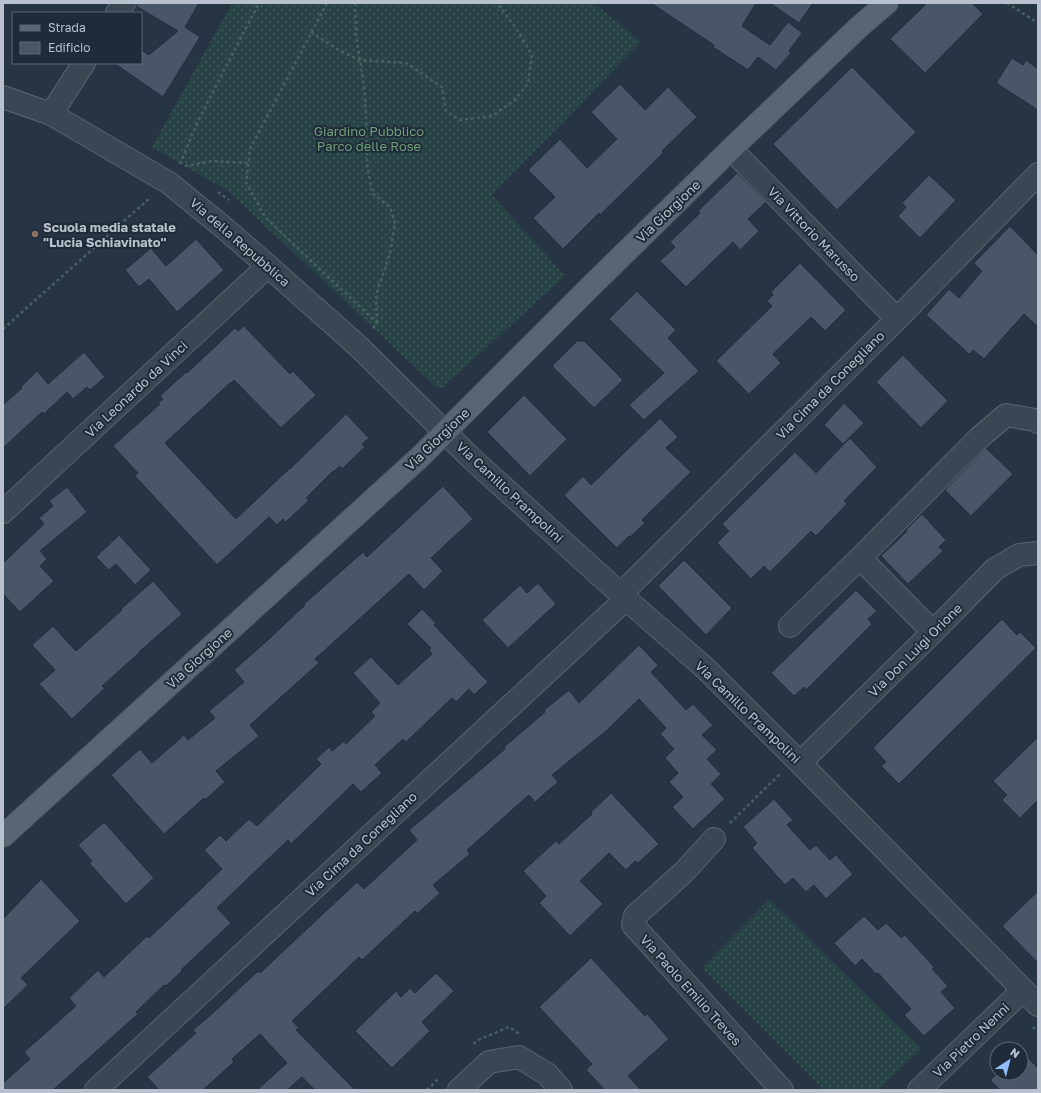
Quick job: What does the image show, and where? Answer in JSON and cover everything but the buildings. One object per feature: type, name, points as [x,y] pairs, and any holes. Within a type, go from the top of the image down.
[{"type":"main road","name":"Via Giorgione","points":[[859,28],[876,3]]},
{"type":"main road","name":"Via Giorgione","points":[[3,836],[420,457],[731,149],[887,3]]},
{"type":"street","points":[[118,12],[124,3]]},
{"type":"street","points":[[51,114],[83,64]]},
{"type":"street","name":"Via della Repubblica","points":[[3,97],[51,114],[169,183],[223,227],[359,347],[445,432]]},
{"type":"street","name":"Via Vittorio Marusso","points":[[731,149],[897,319]]},
{"type":"street","name":"Via Cima da Conegliano","points":[[96,1090],[623,596],[1038,174]]},
{"type":"street","name":"Via Leonardo da Vinci","points":[[3,512],[268,266]]},
{"type":"street","points":[[790,626],[979,438],[1006,415],[1035,420],[1038,422]]},
{"type":"street","name":"Via Camillo Prampolini","points":[[445,432],[623,596],[705,668],[792,767],[1031,997]]},
{"type":"street","name":"Via Don Luigi Orione","points":[[792,767],[933,632],[995,569],[1019,555],[1038,553]]},
{"type":"street","points":[[860,558],[933,632]]},
{"type":"street","name":"Via Paolo Emilio Treves","points":[[714,839],[684,872],[635,916],[633,925],[782,1090]]},
{"type":"street","name":"Via Pietro Nenni","points":[[919,1090],[1031,997]]},
{"type":"street","points":[[459,1090],[489,1062],[519,1057],[547,1074],[561,1090]]},
{"type":"path","points":[[327,3],[250,150],[246,183],[266,218],[377,323]]},
{"type":"path","points":[[355,3],[356,35],[364,86],[367,164],[372,193],[390,207],[395,224],[390,253],[376,295],[377,323],[359,347]]},
{"type":"path","points":[[311,32],[337,49],[359,60],[406,63],[442,88],[446,111],[460,120],[492,116],[515,100],[528,83],[532,55],[515,27],[497,3]]},
{"type":"path","points":[[1007,3],[1038,23]]},
{"type":"path","points":[[179,168],[212,161],[249,163]]},
{"type":"path","points":[[714,839],[792,767]]},
{"type":"green space","name":"Giardino Pubblico Parco delle Rose","points":[[232,3],[594,3],[641,42],[492,195],[565,276],[441,388],[436,387],[227,190],[152,147]]},
{"type":"green space","points":[[769,899],[921,1049],[878,1090],[824,1090],[702,968]]},
{"type":"place","name":"Scuola media statale \"Lucia Schiavinato\"","points":[[35,234]]}]
